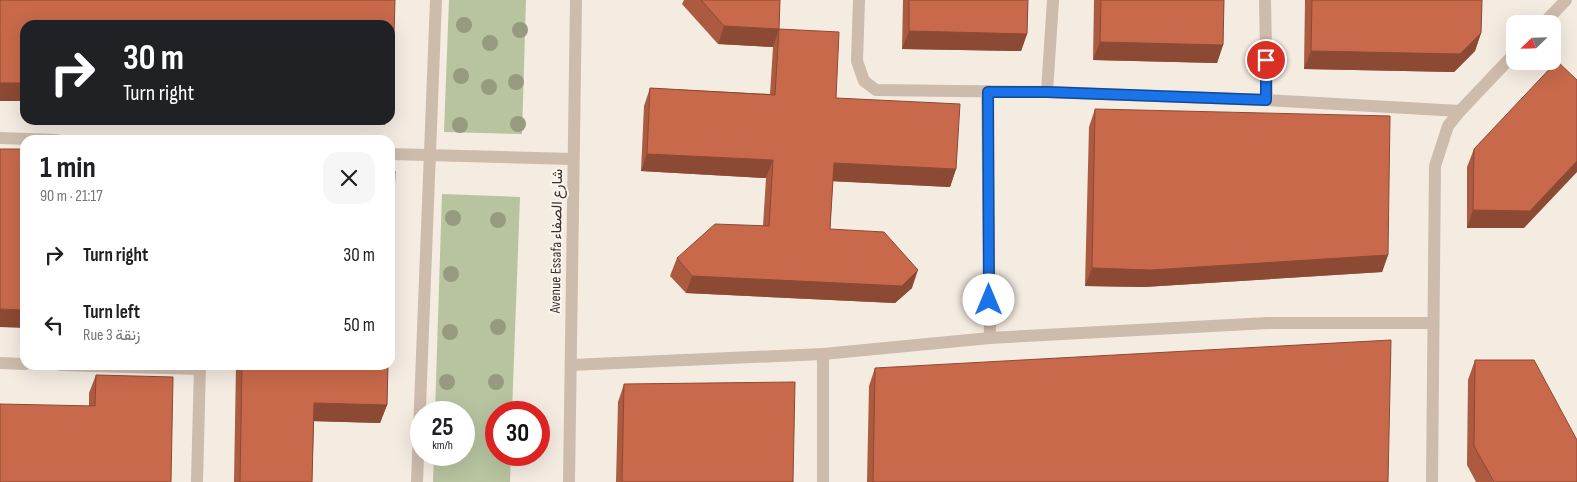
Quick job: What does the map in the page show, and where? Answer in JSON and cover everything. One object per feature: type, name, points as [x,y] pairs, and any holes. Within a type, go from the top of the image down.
[{"type":"street","points":[[417,482],[436,0]]},
{"type":"street","name":"Avenue Essafa شارع الصفاء","points":[[570,482],[576,0]]},
{"type":"street","points":[[860,0],[857,62],[864,81],[876,90],[1047,92],[1266,100],[1460,111]]},
{"type":"street","points":[[1047,92],[1053,0]]},
{"type":"street","points":[[1265,0],[1266,100]]},
{"type":"street","points":[[1552,15],[1566,0]]},
{"type":"street","points":[[1432,482],[1435,166],[1448,126],[1506,62]]},
{"type":"street","points":[[988,92],[990,338]]},
{"type":"street","points":[[0,138],[20,139]]},
{"type":"street","points":[[395,154],[574,159]]},
{"type":"street","points":[[571,365],[823,354],[990,338],[1268,322],[1433,323]]},
{"type":"street","points":[[823,354],[823,482]]},
{"type":"street","points":[[0,363],[20,364]]},
{"type":"street","points":[[197,482],[200,370]]},
{"type":"green space","points":[[449,0],[526,0],[522,134],[444,132]]},
{"type":"green space","points":[[442,194],[520,197],[512,401],[485,401],[485,466],[511,466],[510,482],[433,482],[434,466],[475,466],[475,401],[435,401]]},
{"type":"building","points":[[0,0],[395,0],[394,20],[20,20],[20,83],[0,83]]},
{"type":"building","points":[[701,0],[780,0],[779,29],[724,26]]},
{"type":"building","points":[[909,0],[1028,0],[1027,34],[909,31]]},
{"type":"building","points":[[1101,0],[1224,0],[1223,45],[1100,42]]},
{"type":"building","points":[[1312,0],[1482,0],[1481,33],[1460,54],[1311,51]]},
{"type":"building","points":[[779,29],[839,32],[836,98],[960,104],[956,169],[834,163],[830,229],[884,232],[918,270],[902,286],[692,276],[677,258],[715,224],[769,226],[773,160],[647,154],[650,88],[775,95]]},
{"type":"building","points":[[1561,65],[1577,80],[1577,161],[1530,211],[1473,210],[1474,149],[1549,70],[1561,70]]},
{"type":"building","points":[[1095,109],[1390,116],[1388,255],[1151,270],[1092,268]]},
{"type":"building","points":[[0,149],[20,149],[20,310],[0,309]]},
{"type":"building","points":[[1391,340],[1388,482],[873,482],[875,368]]},
{"type":"building","points":[[1475,360],[1534,360],[1577,440],[1577,482],[1494,482],[1474,446]]},
{"type":"building","points":[[242,370],[388,370],[387,405],[314,403],[312,482],[240,482]]},
{"type":"building","points":[[96,375],[173,377],[171,482],[0,482],[0,404],[95,406]]},
{"type":"building","points":[[795,382],[793,482],[622,482],[624,384]]},
{"type":"route","points":[[989,300],[988,92],[1047,92],[1266,100],[1266,60]]}]
